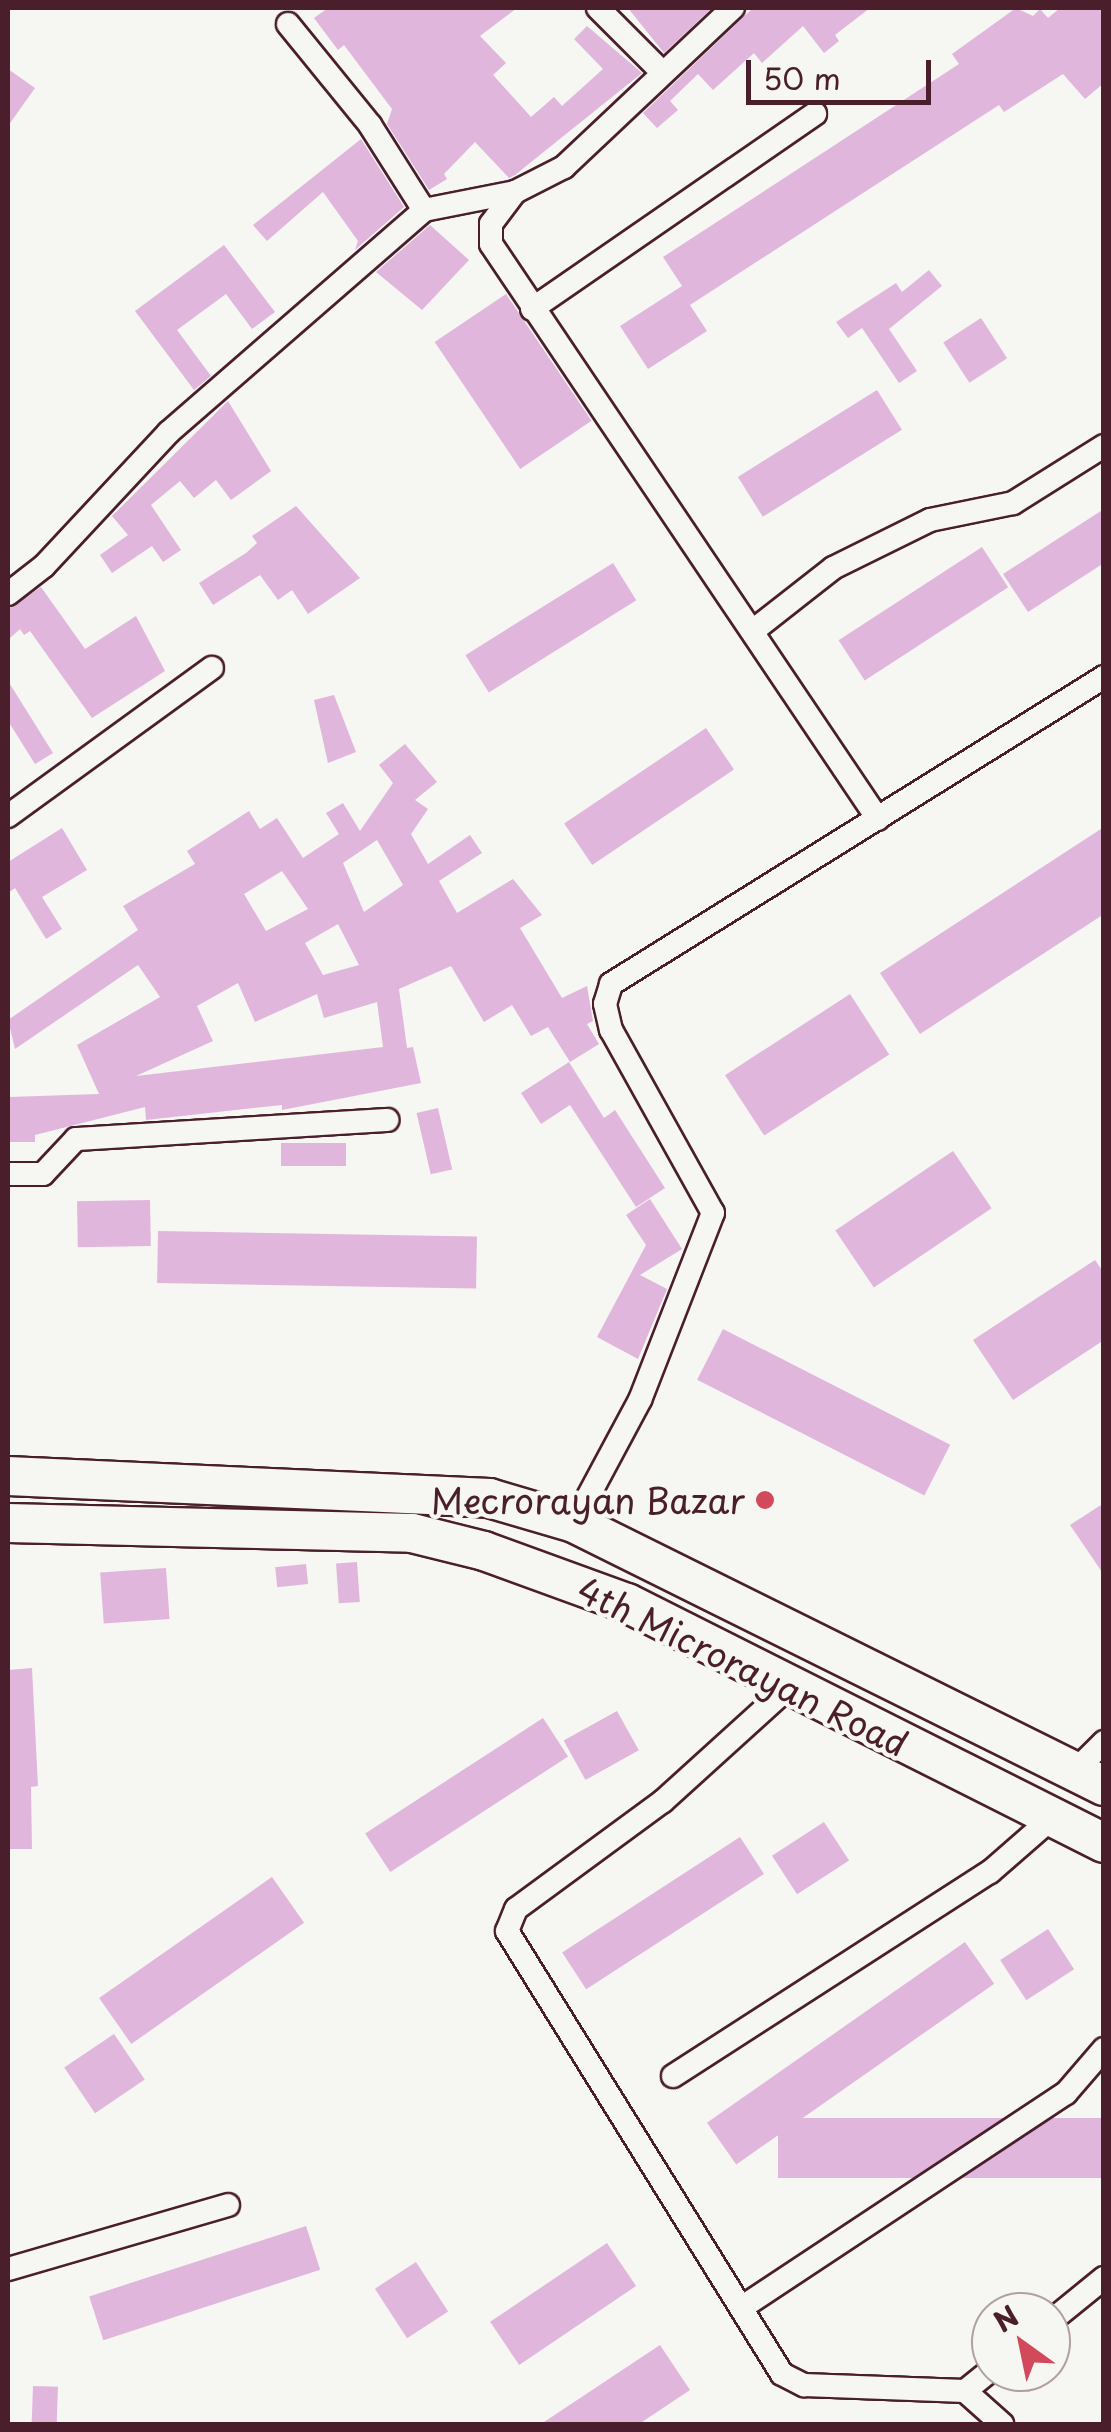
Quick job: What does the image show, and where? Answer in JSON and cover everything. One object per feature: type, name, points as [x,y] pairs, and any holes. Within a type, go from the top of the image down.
[{"type":"main road","name":"4th Microrayan Road","points":[[8,1476],[489,1498],[574,1523],[1094,1781]]},
{"type":"main road","points":[[246,1485],[250,1527]]},
{"type":"main road","name":"4th Microrayan Road","points":[[8,1523],[412,1533],[484,1551],[626,1603],[1079,1831]]},
{"type":"main road","points":[[1079,1831],[1094,1781]]},
{"type":"street","points":[[598,8],[661,72]]},
{"type":"street","points":[[8,594],[44,566],[170,432],[424,210],[515,192],[564,167],[733,8]]},
{"type":"street","points":[[288,24],[370,125],[424,210]]},
{"type":"street","points":[[532,309],[814,114]]},
{"type":"street","points":[[515,192],[491,224],[491,244],[754,630],[878,820]]},
{"type":"street","points":[[754,630],[833,568],[930,520],[1013,502],[1104,446]]},
{"type":"street","points":[[8,816],[212,668]]},
{"type":"street","points":[[574,1523],[640,1400],[713,1213],[611,1030],[605,1004],[610,984],[1104,678]]},
{"type":"street","points":[[8,1174],[43,1174],[76,1140],[388,1120]]},
{"type":"street","points":[[791,1685],[664,1801],[516,1909],[508,1931],[741,2308],[791,2380],[965,2391],[1002,2424]]},
{"type":"street","points":[[1094,1781],[1104,1742]]},
{"type":"street","points":[[674,2076],[990,1872],[1079,1831]]},
{"type":"street","points":[[741,2308],[1066,2094],[1104,2049]]},
{"type":"street","points":[[8,2269],[228,2205]]},
{"type":"street","points":[[1071,2305],[1104,2278]]},
{"type":"street","points":[[965,2391],[971,2386]]},
{"type":"building","points":[[328,8],[517,8],[480,36],[506,63],[493,75],[531,117],[554,97],[562,106],[603,69],[574,39],[587,26],[642,73],[515,175],[509,178],[475,142],[444,174],[447,179],[429,190],[387,124],[392,109],[344,45],[338,50],[314,18]]},
{"type":"building","points":[[628,8],[712,8],[664,53]]},
{"type":"building","points":[[753,8],[870,8],[835,35],[839,41],[824,53],[803,26],[762,63],[754,53],[713,90],[698,74],[670,101],[678,110],[657,128],[643,113]]},
{"type":"building","points":[[1016,8],[1033,16],[1040,9],[1048,18],[1060,8],[1104,8],[1104,83],[1085,99],[1063,74],[1004,112],[999,105],[690,305],[707,331],[648,369],[620,326],[682,286],[663,257],[959,64],[952,54]]},
{"type":"building","points":[[8,69],[35,88],[8,126]]},
{"type":"building","points":[[361,139],[404,207],[355,250],[358,241],[323,192],[267,241],[253,225]]},
{"type":"building","points":[[430,225],[469,260],[422,310],[376,272]]},
{"type":"building","points":[[224,245],[275,312],[252,329],[226,294],[177,330],[211,376],[194,390],[135,311]]},
{"type":"building","points":[[929,270],[942,286],[889,329],[917,371],[899,383],[862,328],[848,338],[836,322],[896,283],[902,292]]},
{"type":"building","points":[[506,294],[592,421],[520,469],[435,342]]},
{"type":"building","points":[[981,318],[1007,358],[969,383],[943,343]]},
{"type":"building","points":[[877,390],[902,430],[763,517],[738,477]]},
{"type":"building","points":[[228,401],[271,471],[231,500],[216,480],[194,498],[180,481],[151,505],[181,550],[163,562],[152,546],[112,573],[100,555],[128,535],[112,516]]},
{"type":"building","points":[[296,506],[360,578],[308,614],[292,590],[278,600],[260,575],[213,605],[199,583],[246,553],[257,543],[252,536]]},
{"type":"building","points":[[1104,509],[1104,563],[1028,612],[1003,574]]},
{"type":"building","points":[[982,547],[1008,587],[865,680],[839,640]]},
{"type":"building","points":[[613,563],[636,600],[489,693],[465,655]]},
{"type":"building","points":[[41,587],[85,649],[136,616],[165,671],[92,718],[30,631],[24,635],[20,629],[8,640],[8,609]]},
{"type":"building","points":[[8,681],[53,753],[35,764],[8,721]]},
{"type":"building","points":[[334,695],[356,752],[328,763],[314,700]]},
{"type":"building","points":[[706,728],[734,769],[592,865],[564,824]]},
{"type":"building","points":[[405,744],[437,782],[415,800],[428,809],[411,834],[428,864],[470,835],[482,853],[439,881],[457,913],[513,879],[542,915],[520,928],[562,998],[587,986],[593,1021],[587,1024],[599,1044],[570,1062],[548,1027],[531,1036],[512,1005],[484,1022],[451,966],[399,989],[407,1048],[413,1047],[421,1083],[282,1110],[282,1105],[146,1120],[145,1107],[35,1135],[35,1142],[8,1142],[9,1097],[99,1094],[77,1045],[160,997],[138,965],[15,1049],[8,1020],[138,930],[123,906],[195,864],[187,851],[249,811],[260,829],[277,818],[303,858],[339,834],[326,813],[343,803],[360,831],[393,783],[379,765]],"holes":[[[377,840],[403,885],[364,912],[343,863]],[[282,871],[308,909],[266,931],[244,894]],[[338,924],[359,965],[323,975],[305,943]],[[238,983],[255,1022],[317,994],[324,1018],[377,1002],[383,1047],[136,1076],[213,1041],[197,1006]]]},
{"type":"building","points":[[1104,827],[1104,914],[920,1034],[880,973]]},
{"type":"building","points":[[62,828],[87,870],[42,897],[62,929],[46,939],[15,888],[8,893],[8,862]]},
{"type":"building","points":[[850,994],[889,1054],[764,1136],[725,1075]]},
{"type":"building","points":[[569,1062],[604,1118],[615,1110],[665,1188],[636,1207],[570,1105],[541,1124],[521,1093]]},
{"type":"building","points":[[438,1108],[452,1169],[431,1174],[417,1113]]},
{"type":"building","points":[[281,1143],[346,1143],[346,1166],[281,1166]]},
{"type":"building","points":[[953,1151],[992,1208],[874,1288],[835,1230]]},
{"type":"building","points":[[650,1199],[682,1249],[640,1275],[667,1289],[638,1359],[597,1337],[646,1245],[626,1215]]},
{"type":"building","points":[[150,1200],[151,1246],[78,1247],[77,1201]]},
{"type":"building","points":[[158,1231],[477,1237],[476,1289],[157,1283]]},
{"type":"building","points":[[1095,1260],[1104,1273],[1104,1340],[1013,1400],[973,1340]]},
{"type":"building","points":[[723,1329],[950,1445],[924,1496],[697,1380]]},
{"type":"building","points":[[1104,1503],[1104,1575],[1070,1525]]},
{"type":"building","points":[[357,1562],[360,1602],[339,1603],[336,1563]]},
{"type":"building","points":[[306,1564],[308,1584],[277,1587],[275,1567]]},
{"type":"building","points":[[166,1568],[170,1619],[104,1623],[100,1573]]},
{"type":"building","points":[[32,1668],[38,1786],[31,1787],[32,1849],[9,1849],[8,1670]]},
{"type":"building","points":[[617,1711],[639,1750],[585,1780],[564,1741]]},
{"type":"building","points":[[543,1718],[568,1757],[390,1872],[365,1833]]},
{"type":"building","points":[[824,1822],[849,1861],[797,1894],[772,1856]]},
{"type":"building","points":[[740,1837],[764,1874],[586,1989],[562,1952]]},
{"type":"building","points":[[272,1877],[304,1923],[131,2044],[99,1998]]},
{"type":"building","points":[[1048,1929],[1074,1969],[1026,2000],[1000,1960]]},
{"type":"building","points":[[965,1942],[994,1984],[736,2164],[707,2123]]},
{"type":"building","points":[[114,2034],[145,2080],[95,2113],[64,2068]]},
{"type":"building","points":[[778,2118],[1104,2118],[1104,2178],[778,2178]]},
{"type":"building","points":[[306,2226],[320,2270],[103,2340],[89,2296]]},
{"type":"building","points":[[607,2243],[636,2286],[519,2365],[490,2322]]},
{"type":"building","points":[[416,2262],[448,2311],[407,2338],[375,2289]]},
{"type":"building","points":[[660,2345],[690,2390],[639,2424],[541,2424]]},
{"type":"building","points":[[33,2386],[58,2387],[57,2424],[32,2424]]},
{"type":"place","name":"Mecrorayan Bazar","points":[[765,1500]]}]
